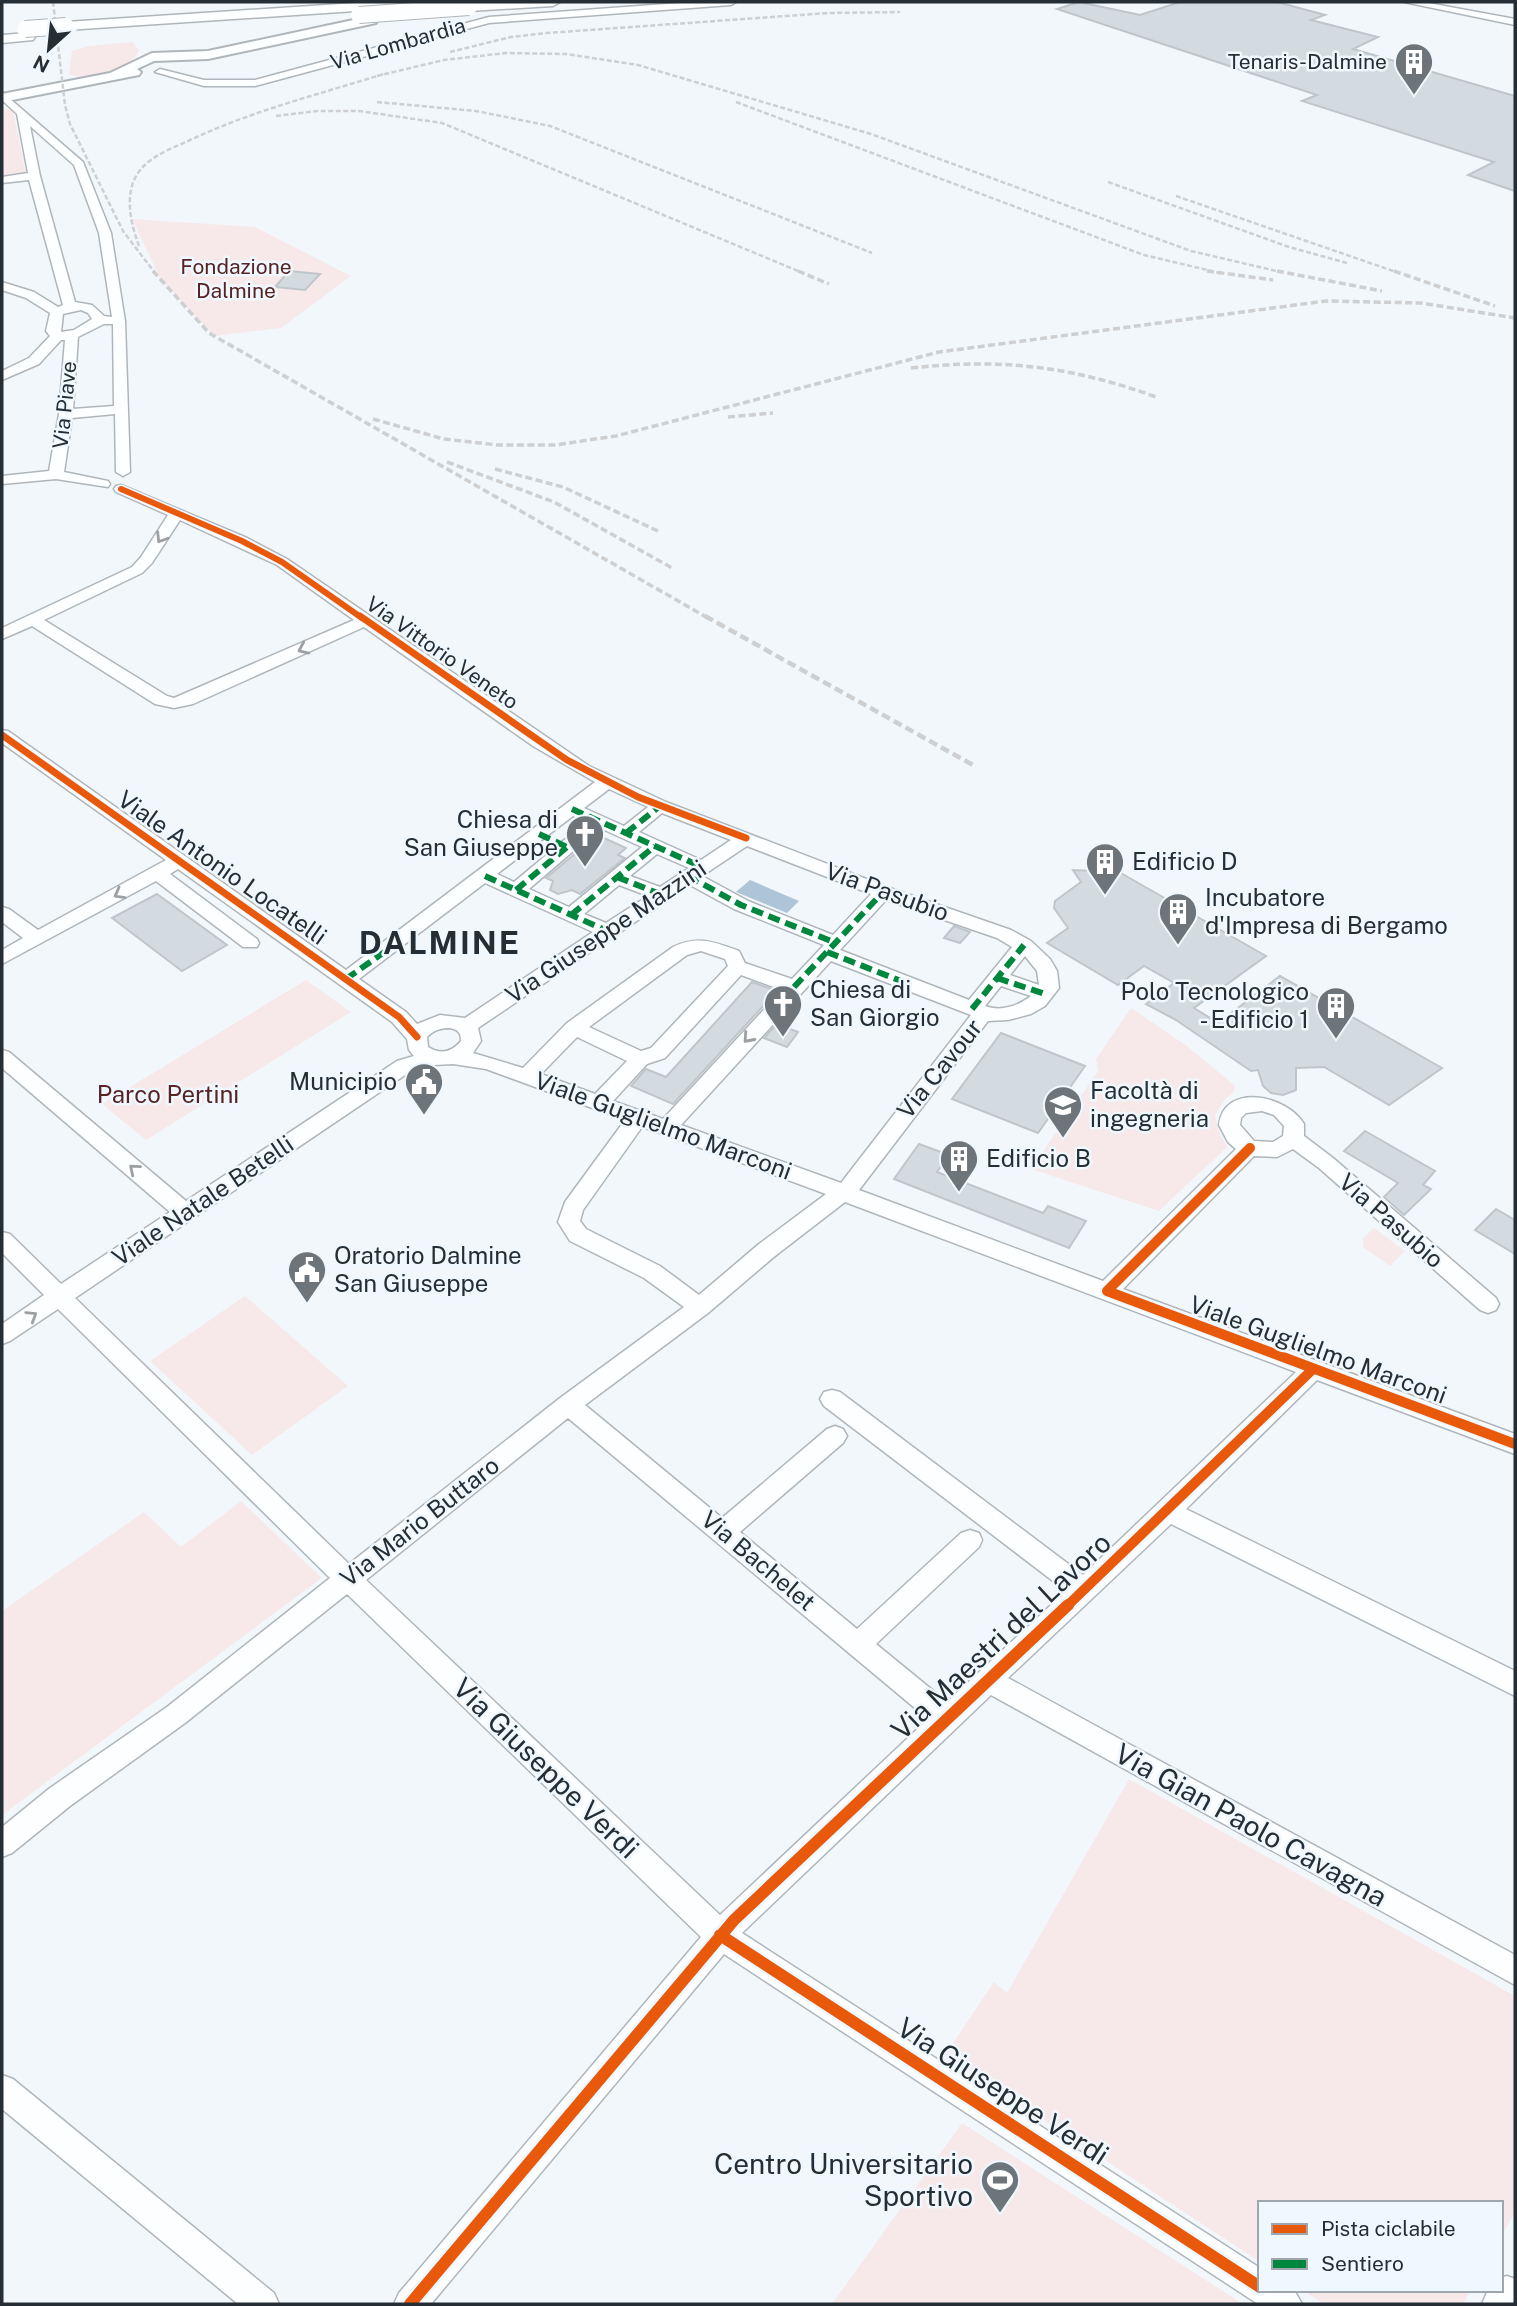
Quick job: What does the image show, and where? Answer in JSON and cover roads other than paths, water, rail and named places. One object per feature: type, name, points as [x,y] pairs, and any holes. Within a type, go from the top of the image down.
[{"type":"highway","points":[[2,39],[27,33],[431,2]]},
{"type":"highway","points":[[65,30],[366,18],[469,7],[553,2]]},
{"type":"highway","points":[[2,31],[27,33]]},
{"type":"main road","points":[[3,97],[180,63],[366,18]]},
{"type":"main road","points":[[148,69],[152,57],[180,63]]},
{"type":"street","name":"Via Lombardia","points":[[148,69],[194,81],[229,85],[265,81],[492,20],[731,2]]},
{"type":"street","points":[[1409,2],[1515,22]]},
{"type":"street","points":[[180,63],[183,76],[194,81]]},
{"type":"street","points":[[3,97],[78,162],[105,233],[119,321],[122,480]]},
{"type":"street","name":"Via Piave","points":[[23,113],[63,309],[53,329],[65,335],[66,414],[56,475]]},
{"type":"street","points":[[28,145],[52,139]]},
{"type":"street","points":[[2,180],[34,176]]},
{"type":"street","points":[[2,286],[63,309],[90,309],[97,314],[99,320]]},
{"type":"street","points":[[2,376],[34,362],[65,335],[84,331],[99,320],[119,321]]},
{"type":"street","points":[[66,414],[122,409]]},
{"type":"street","name":"Via Vittorio Veneto","points":[[2,480],[56,475],[103,484],[109,488],[122,480],[177,512],[275,558],[544,746],[607,782],[660,806],[746,838]]},
{"type":"street","points":[[2,635],[137,570],[145,564],[177,512]]},
{"type":"street","points":[[33,620],[161,699],[174,703],[194,697],[365,621]]},
{"type":"street","name":"Viale Antonio Locatelli","points":[[2,735],[399,1017],[440,1042]]},
{"type":"street","points":[[346,979],[400,941],[607,782]]},
{"type":"street","points":[[626,833],[660,806]]},
{"type":"street","points":[[572,809],[655,846],[741,905],[911,985],[977,1012],[997,978],[1026,946],[1040,959],[1047,971],[1049,984],[1045,994],[997,978]]},
{"type":"street","points":[[516,890],[598,821]]},
{"type":"street","points":[[539,834],[567,847]]},
{"type":"street","name":"Via Giuseppe Mazzini","points":[[440,1042],[746,838]]},
{"type":"street","name":"Via Pasubio","points":[[746,838],[883,892],[981,925],[1026,946]]},
{"type":"street","points":[[571,915],[655,846]]},
{"type":"street","points":[[2,958],[179,861]]},
{"type":"street","name":"Viale Antonio Locatelli","points":[[157,873],[250,943]]},
{"type":"street","points":[[485,876],[607,931]]},
{"type":"street","points":[[617,877],[660,894]]},
{"type":"street","points":[[667,1128],[883,892]]},
{"type":"street","points":[[2,913],[37,939]]},
{"type":"street","points":[[526,1077],[574,1028],[685,948],[702,945],[728,953],[734,957],[738,967],[794,987]]},
{"type":"street","points":[[599,1103],[640,1059],[654,1055],[667,1045],[738,967]]},
{"type":"street","name":"Via Cavour","points":[[843,1193],[977,1012],[1000,1015],[1025,1010],[1039,1002],[1045,994]]},
{"type":"street","points":[[574,1028],[640,1059]]},
{"type":"street","name":"Viale Guglielmo Marconi","points":[[440,1042],[526,1077],[1515,1444]]},
{"type":"street","name":"Viale Natale Betelli","points":[[2,1335],[440,1042]]},
{"type":"street","points":[[2,1057],[186,1213]]},
{"type":"street","points":[[1262,1104],[1281,1110],[1294,1124],[1293,1139],[1280,1149],[1270,1151],[1250,1147],[1233,1137],[1228,1122],[1235,1109],[1243,1105],[1262,1104]]},
{"type":"street","points":[[638,1117],[573,1208],[569,1222],[578,1235],[652,1272],[700,1307]]},
{"type":"street","name":"Via Pasubio","points":[[1293,1139],[1326,1163],[1488,1304]]},
{"type":"street","points":[[1107,1291],[1250,1147]]},
{"type":"street","name":"Via Mario Buttaro","points":[[2,1844],[60,1797],[177,1715],[568,1405],[700,1307],[766,1250],[843,1193]]},
{"type":"street","name":"Via Giuseppe Verdi","points":[[2,1240],[348,1579],[720,1935],[1258,2286]]},
{"type":"street","name":"Via Maestri del Lavoro","points":[[410,2304],[720,1935],[986,1680],[1168,1511],[1313,1369]]},
{"type":"street","name":"Via Maestri del Lavoro","points":[[832,1399],[1083,1589]]},
{"type":"street","name":"Via Bachelet","points":[[568,1405],[946,1718]]},
{"type":"street","points":[[723,1531],[835,1436]]},
{"type":"street","points":[[1168,1511],[1515,1684]]},
{"type":"street","points":[[858,1644],[970,1540]]},
{"type":"street","name":"Via Gian Paolo Cavagna","points":[[986,1680],[1515,1971]]},
{"type":"street","points":[[2,2090],[263,2304]]},
{"type":"street","points":[[1268,2292],[1286,2304]]},
{"type":"water","points":[[750,880],[799,901],[787,913],[736,892]]},
{"type":"railway","points":[[53,2],[65,105],[70,124],[123,231],[155,273]]},
{"type":"railway","points":[[450,52],[511,37],[547,33],[828,13],[900,12]]},
{"type":"railway","points":[[378,76],[444,60],[506,53],[566,54],[638,65],[871,134],[1191,251],[1285,273]]},
{"type":"railway","points":[[378,76],[387,73]]},
{"type":"railway","points":[[139,246],[131,217],[130,196],[135,177],[151,160],[175,146],[236,121],[378,76]]},
{"type":"railway","points":[[377,102],[476,111],[550,126],[872,253]]},
{"type":"railway","points":[[736,102],[1144,255],[1218,272]]},
{"type":"railway","points":[[276,116],[317,111],[359,111],[442,123],[803,273]]},
{"type":"railway","points":[[1108,182],[1289,247],[1347,263]]},
{"type":"railway","points":[[1176,196],[1399,273]]},
{"type":"railway","points":[[153,271],[209,333],[708,618]]},
{"type":"railway","points":[[798,271],[829,284]]},
{"type":"railway","points":[[1207,271],[1218,272]]},
{"type":"railway","points":[[1277,271],[1382,291]]},
{"type":"railway","points":[[1394,271],[1495,306]]},
{"type":"railway","points":[[1218,272],[1273,280]]},
{"type":"railway","points":[[373,419],[444,439],[498,445],[555,445],[616,436],[939,352],[1326,301],[1421,303],[1515,318]]},
{"type":"railway","points":[[911,368],[975,364],[1035,367],[1094,378],[1156,397]]},
{"type":"railway","points":[[728,417],[773,413]]},
{"type":"railway","points":[[447,462],[554,502],[674,569]]},
{"type":"railway","points":[[495,469],[563,487],[658,531]]},
{"type":"railway","points":[[705,616],[973,765]]},
{"type":"place","name":"Tenaris-Dalmine","points":[[1414,96]]},
{"type":"place","name":"Chiesa di San Giuseppe","points":[[585,868]]},
{"type":"place","name":"Edificio D","points":[[1105,896]]},
{"type":"place","name":"Incubatore d'Impresa di Bergamo","points":[[1178,946]]},
{"type":"place","name":"Chiesa di San Giorgio","points":[[783,1038]]},
{"type":"place","name":"Polo Tecnologico - Edificio 1","points":[[1336,1040]]},
{"type":"place","name":"Municipio","points":[[424,1116]]},
{"type":"place","name":"Facoltà di ingegneria","points":[[1063,1139]]},
{"type":"place","name":"Edificio B","points":[[959,1193]]},
{"type":"place","name":"Oratorio Dalmine San Giuseppe","points":[[307,1304]]},
{"type":"place","name":"Centro Universitario Sportivo","points":[[1000,2214]]},
{"type":"district","name":"DALMINE","points":[[440,943]]},
{"type":"park label","name":"Fondazione Dalmine","points":[[236,279]]},
{"type":"park label","name":"Parco Pertini","points":[[168,1095]]}]
